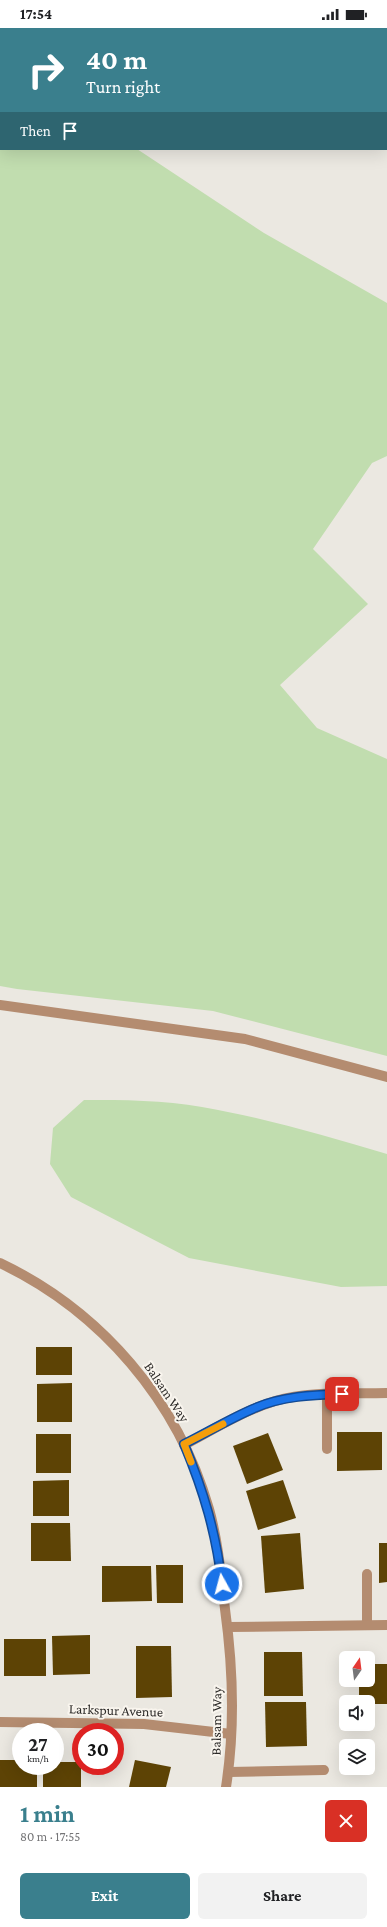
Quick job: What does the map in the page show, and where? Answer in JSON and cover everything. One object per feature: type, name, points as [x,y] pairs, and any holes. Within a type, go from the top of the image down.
[{"type":"street","points":[[0,1006],[245,1039],[387,1077]]},
{"type":"street","name":"Balsam Way","points":[[0,1263],[50,1291],[82,1314],[114,1343],[157,1398],[174,1424],[184,1444],[206,1502],[216,1538],[228,1627],[231,1664],[229,1772],[226,1787]]},
{"type":"street","points":[[184,1444],[255,1408],[292,1398],[328,1394],[387,1393]]},
{"type":"street","points":[[327,1449],[328,1394]]},
{"type":"street","points":[[367,1574],[367,1625]]},
{"type":"street","points":[[228,1627],[387,1625]]},
{"type":"street","name":"Larkspur Avenue","points":[[0,1722],[144,1724],[230,1734]]},
{"type":"street","points":[[229,1772],[324,1770]]},
{"type":"green space","points":[[0,150],[139,150],[264,233],[387,303],[387,456],[372,463],[313,549],[368,604],[280,685],[317,728],[387,759],[387,1056],[213,1011],[0,986]]},
{"type":"green space","points":[[84,1100],[158,1102],[226,1111],[318,1134],[387,1154],[387,1286],[341,1287],[189,1258],[71,1197],[50,1164],[53,1128]]},
{"type":"building","points":[[36,1347],[72,1347],[72,1375],[36,1375]]},
{"type":"building","points":[[72,1383],[72,1422],[37,1422],[37,1384]]},
{"type":"building","points":[[337,1432],[382,1432],[382,1470],[337,1471]]},
{"type":"building","points":[[268,1433],[283,1470],[247,1484],[233,1446]]},
{"type":"building","points":[[36,1434],[71,1434],[71,1473],[36,1473]]},
{"type":"building","points":[[69,1480],[69,1516],[33,1516],[33,1481]]},
{"type":"building","points":[[283,1480],[296,1518],[258,1530],[246,1491]]},
{"type":"building","points":[[31,1523],[70,1523],[71,1561],[31,1561]]},
{"type":"building","points":[[300,1533],[304,1589],[265,1593],[261,1536]]},
{"type":"building","points":[[379,1543],[387,1543],[387,1582],[379,1583]]},
{"type":"building","points":[[156,1565],[183,1565],[183,1603],[157,1603]]},
{"type":"building","points":[[102,1566],[151,1566],[152,1601],[102,1602]]},
{"type":"building","points":[[90,1635],[90,1674],[53,1675],[52,1636]]},
{"type":"building","points":[[4,1639],[46,1639],[46,1676],[4,1676]]},
{"type":"building","points":[[136,1646],[171,1646],[172,1697],[136,1698]]},
{"type":"building","points":[[264,1652],[302,1652],[303,1696],[264,1696]]},
{"type":"building","points":[[375,1664],[387,1664],[387,1704],[375,1704],[375,1695],[359,1695],[359,1687],[375,1687]]},
{"type":"building","points":[[265,1702],[306,1702],[307,1746],[266,1747]]},
{"type":"building","points":[[0,1760],[12,1760],[12,1775],[37,1775],[37,1787],[0,1787]]},
{"type":"building","points":[[135,1760],[171,1767],[166,1787],[129,1787]]},
{"type":"building","points":[[64,1762],[72,1762],[72,1775],[81,1775],[81,1787],[43,1787],[43,1775],[64,1775]]},
{"type":"slow traffic","points":[[191,1462],[184,1444],[223,1424]]},
{"type":"route","points":[[222,1584],[216,1538],[208,1508],[184,1444],[255,1408],[276,1401],[299,1397],[342,1394]]}]
